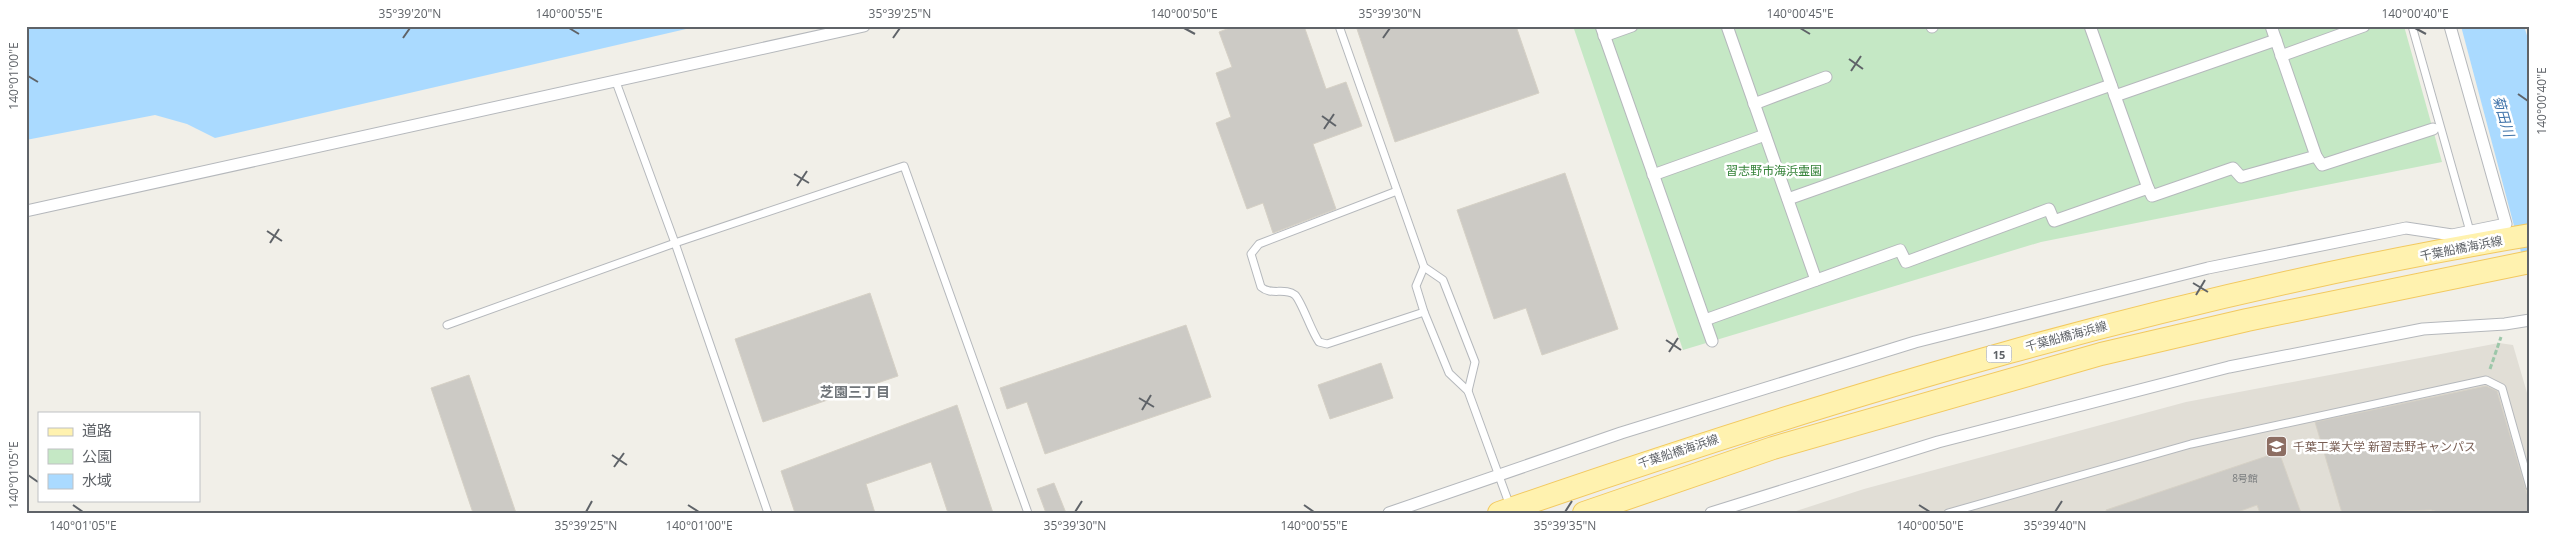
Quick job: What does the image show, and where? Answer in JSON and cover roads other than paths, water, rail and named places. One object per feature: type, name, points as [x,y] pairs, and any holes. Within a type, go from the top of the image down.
[{"type":"main road","name":"千葉船橋海浜線","points":[[1505,511],[1634,465],[1779,418],[2086,329],[2339,272],[2472,238],[2520,236]]},
{"type":"main road","name":"15","points":[[1584,513],[1773,448],[2101,354],[2524,263]]},
{"type":"street","points":[[26,210],[616,82],[864,26]]},
{"type":"street","points":[[1632,26],[1603,31],[1712,341]]},
{"type":"street","points":[[1727,26],[1816,280]]},
{"type":"street","points":[[2090,26],[2152,196],[2233,168],[2241,177],[2316,156]]},
{"type":"street","points":[[2271,26],[2316,156],[2322,165],[2433,129]]},
{"type":"street","points":[[2281,56],[2364,26]]},
{"type":"street","points":[[1389,513],[1621,433],[1915,342],[2189,273],[2406,228],[2472,238],[2506,224],[2450,26]]},
{"type":"street","points":[[1788,199],[2113,91],[2276,40]]},
{"type":"street","points":[[1754,104],[1826,77]]},
{"type":"street","points":[[1653,175],[1765,135]]},
{"type":"street","points":[[1705,320],[1900,250],[1906,262],[2049,209],[2054,221],[2148,188]]},
{"type":"street","points":[[1711,513],[1938,442],[2229,367],[2423,329],[2505,324],[2530,320]]},
{"type":"lane","points":[[1339,26],[1424,267],[1443,280],[1475,362],[1468,391]]},
{"type":"lane","points":[[2412,26],[2472,238]]},
{"type":"lane","points":[[616,82],[675,243],[768,513]]},
{"type":"lane","points":[[446,325],[675,243],[904,166],[1028,513]]},
{"type":"lane","points":[[1397,191],[1259,244],[1251,254],[1261,287],[1269,292],[1287,292],[1295,296],[1319,342],[1327,344],[1424,312]]},
{"type":"lane","points":[[1424,267],[1416,286],[1424,312],[1449,373],[1468,391],[1498,476],[1505,511]]},
{"type":"lane","points":[[1948,513],[2191,444],[2486,380],[2502,388],[2530,486]]},
{"type":"water","points":[[26,26],[699,26],[215,138],[187,124],[155,115],[26,140]]},
{"type":"water","name":"菊田川","points":[[2461,26],[2524,26],[2530,45],[2530,286]]},
{"type":"place","name":"千葉工業大学 新習志野キャンパス","points":[[2277,446]]},
{"type":"district","name":"芝園三丁目","points":[[855,391]]},
{"type":"park label","name":"習志野市海浜霊園","points":[[1774,170]]}]
